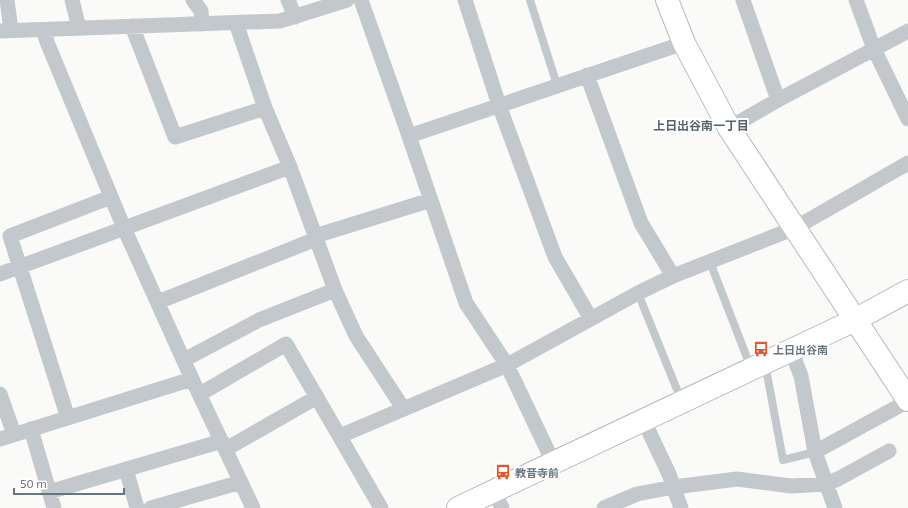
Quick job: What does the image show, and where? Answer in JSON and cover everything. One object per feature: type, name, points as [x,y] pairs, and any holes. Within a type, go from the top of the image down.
[{"type":"street","points":[[7,0],[5,31],[236,24],[280,21],[347,0]]},
{"type":"street","points":[[72,0],[80,28]]},
{"type":"street","points":[[193,0],[201,11],[202,24]]},
{"type":"street","points":[[288,0],[294,17]]},
{"type":"street","points":[[361,0],[466,303],[507,365],[553,462]]},
{"type":"street","points":[[465,0],[499,105],[555,257],[591,318]]},
{"type":"street","points":[[667,0],[684,43],[729,128],[908,400],[815,452]]},
{"type":"street","points":[[743,0],[778,100]]},
{"type":"street","points":[[856,0],[874,49],[908,120]]},
{"type":"street","points":[[236,24],[265,108],[290,168],[335,290],[356,336],[403,408]]},
{"type":"street","points":[[132,26],[175,137],[265,108]]},
{"type":"street","points":[[43,30],[124,228],[192,379],[253,508]]},
{"type":"street","points":[[729,128],[778,100],[908,31]]},
{"type":"street","points":[[409,136],[684,43]]},
{"type":"street","points":[[587,75],[641,223],[673,276]]},
{"type":"street","points":[[340,436],[507,365],[591,318],[673,276],[795,228],[908,163]]},
{"type":"street","points":[[0,274],[290,168]]},
{"type":"street","points":[[68,418],[10,236],[111,197]]},
{"type":"street","points":[[158,302],[316,238],[431,200]]},
{"type":"street","points":[[184,360],[258,320],[335,290]]},
{"type":"street","points":[[458,508],[498,499],[553,462],[644,421],[855,320],[908,291]]},
{"type":"street","points":[[200,394],[286,344],[381,508]]},
{"type":"street","points":[[791,350],[800,376],[815,452],[835,508]]},
{"type":"street","points":[[0,394],[7,436],[192,379]]},
{"type":"street","points":[[49,492],[126,469],[224,445],[317,397]]},
{"type":"street","points":[[644,421],[669,474],[681,508]]},
{"type":"street","points":[[31,429],[54,508]]},
{"type":"street","points":[[604,508],[637,494],[674,487],[737,479],[791,486],[826,484],[889,451]]},
{"type":"street","points":[[126,469],[137,508]]},
{"type":"street","points":[[151,508],[241,482]]},
{"type":"lane","points":[[530,0],[557,85]]},
{"type":"lane","points":[[710,262],[756,367],[767,374],[783,460],[815,452]]},
{"type":"lane","points":[[638,293],[682,402]]},
{"type":"place","name":"上日出谷南","points":[[761,349]]},
{"type":"place","name":"教音寺前","points":[[503,472]]},
{"type":"district","name":"上日出谷南一丁目","points":[[701,125]]}]
